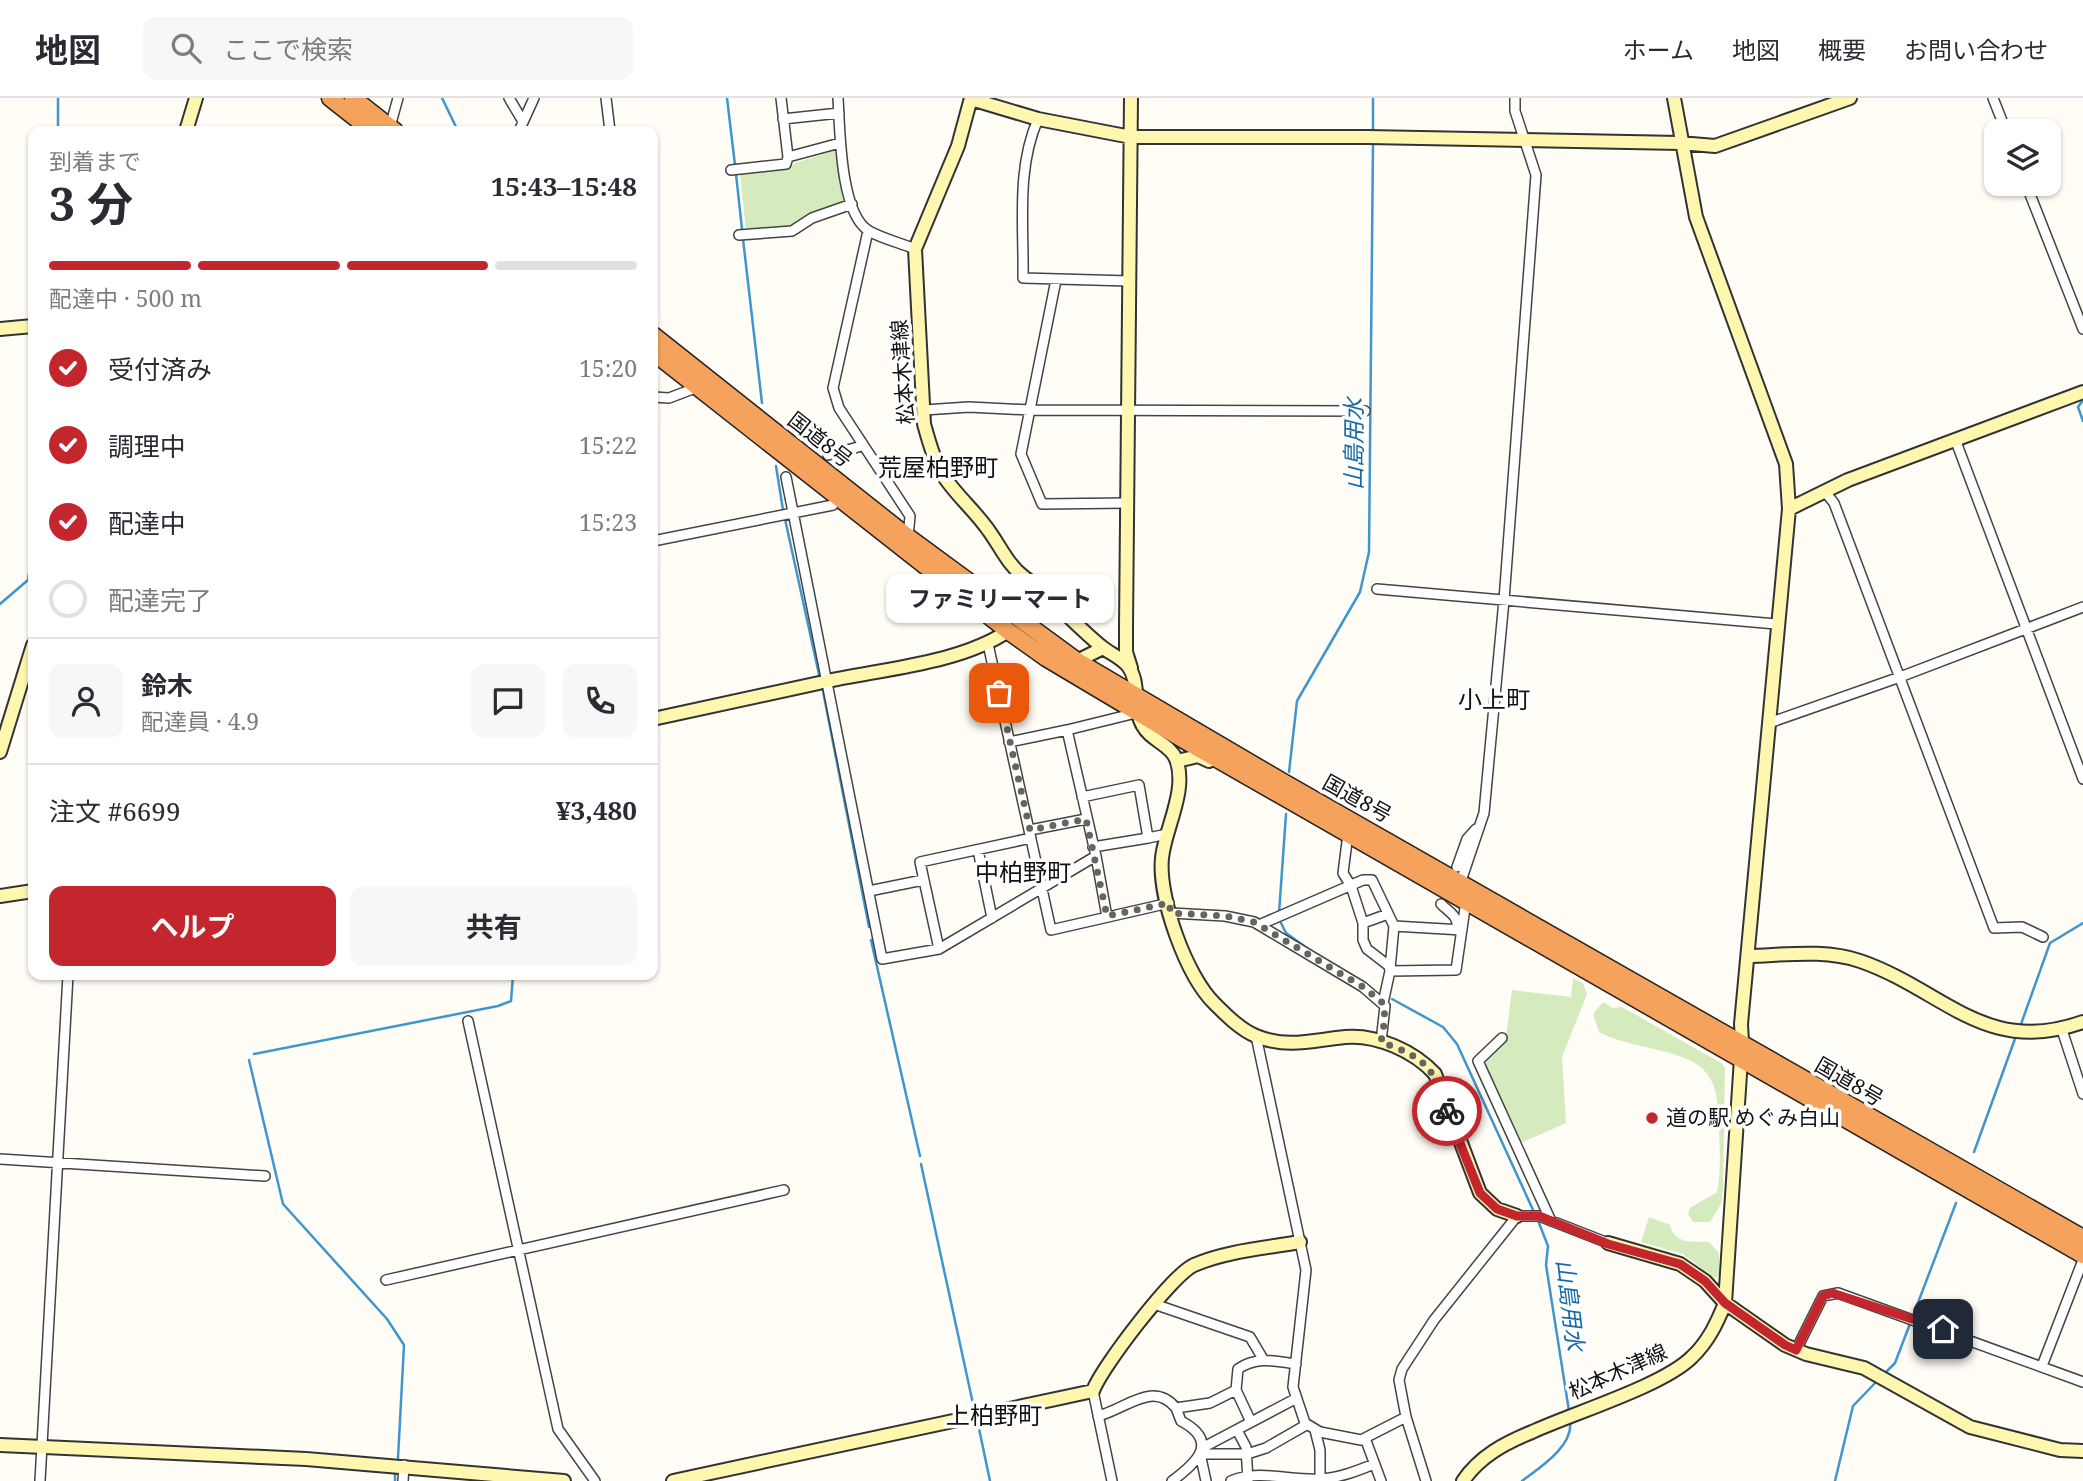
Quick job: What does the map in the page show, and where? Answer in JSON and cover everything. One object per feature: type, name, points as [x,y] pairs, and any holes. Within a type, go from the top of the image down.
[{"type":"highway","points":[[330,98],[366,126]]},
{"type":"highway","points":[[353,98],[389,126]]},
{"type":"highway","name":"国道8号","points":[[658,339],[908,537],[1137,705],[1269,789],[2083,1255]]},
{"type":"highway","name":"国道8号","points":[[658,356],[1008,631],[1137,705],[1459,874],[1742,1043],[2083,1238]]},
{"type":"street","points":[[188,126],[196,98]]},
{"type":"street","points":[[393,126],[398,98]]},
{"type":"street","points":[[509,98],[522,120]]},
{"type":"street","points":[[520,126],[534,98]]},
{"type":"street","points":[[606,98],[609,126]]},
{"type":"street","points":[[732,170],[786,164],[788,158],[781,98]]},
{"type":"street","points":[[838,98],[840,143],[854,215],[868,231],[915,249]]},
{"type":"street","points":[[970,98],[1038,119],[1131,137],[1524,139],[1715,146],[1850,98]]},
{"type":"street","name":"松本木津線","points":[[970,98],[958,146],[915,249],[924,424],[930,448],[945,478],[988,529],[1016,570],[1042,589],[1103,648],[1118,656],[1134,675]]},
{"type":"street","points":[[1131,98],[1126,652],[1134,675],[1137,705],[1149,736],[1170,750],[1177,761],[1175,813],[1161,860],[1170,908],[1185,962],[1198,982],[1229,1018],[1256,1036],[1294,1044],[1359,1037],[1402,1050],[1426,1065],[1435,1074],[1480,1193],[1497,1209],[1517,1216],[1535,1216],[1608,1244],[1680,1264],[1705,1281],[1725,1303],[1796,1350],[1871,1372],[1970,1427],[2060,1450],[2083,1451]]},
{"type":"street","points":[[1459,874],[1484,813],[1504,600],[1536,175],[1515,111],[1515,98]]},
{"type":"street","name":"松本木津線","points":[[1463,1481],[1497,1448],[1571,1414],[1665,1376],[1691,1358],[1713,1332],[1725,1303],[1741,1061],[1741,1024],[1776,624],[1789,509],[1786,464],[1696,217],[1680,143],[1674,98]]},
{"type":"street","points":[[1993,98],[2001,119]]},
{"type":"street","points":[[783,120],[839,113]]},
{"type":"street","points":[[1038,119],[1028,141],[1024,166],[1023,278],[1129,281]]},
{"type":"street","points":[[788,158],[840,143]]},
{"type":"street","points":[[2031,196],[2083,330]]},
{"type":"street","points":[[739,235],[792,231],[812,218],[852,204]]},
{"type":"street","points":[[868,231],[833,388],[839,408],[910,516],[908,537]]},
{"type":"street","points":[[1056,280],[1021,454],[1042,504],[1127,503]]},
{"type":"street","points":[[0,329],[28,326]]},
{"type":"street","points":[[658,397],[669,398],[698,387]]},
{"type":"street","points":[[1789,509],[1848,480],[2083,392]]},
{"type":"street","points":[[924,410],[961,407],[1030,410],[1366,411]]},
{"type":"street","points":[[1955,439],[2083,779]]},
{"type":"street","points":[[828,455],[862,446]]},
{"type":"street","points":[[786,477],[823,682],[882,959],[939,949],[1041,890],[1095,851],[1167,834]]},
{"type":"street","points":[[1826,493],[1834,503],[1994,928],[2022,927],[2043,937]]},
{"type":"street","points":[[658,540],[833,505],[838,498]]},
{"type":"street","points":[[1377,589],[1776,624]]},
{"type":"street","points":[[1769,723],[1900,677],[2083,607]]},
{"type":"street","points":[[658,718],[988,644],[1008,631]]},
{"type":"street","points":[[988,644],[1051,930],[1107,916],[1170,908],[1225,916],[1259,925],[1363,987],[1383,1003]]},
{"type":"street","points":[[1077,661],[1103,648]]},
{"type":"street","points":[[0,752],[28,661]]},
{"type":"street","points":[[1009,742],[1067,730],[1137,705]]},
{"type":"street","points":[[1067,730],[1107,916]]},
{"type":"street","points":[[1177,761],[1198,756],[1249,783],[1269,789]]},
{"type":"street","points":[[1082,797],[1139,785],[1148,838]]},
{"type":"street","points":[[939,949],[920,862],[1086,819]]},
{"type":"street","points":[[1459,874],[1467,839],[1480,825]]},
{"type":"street","points":[[1348,834],[1343,873],[1351,886],[1363,923],[1363,940],[1367,949],[1390,970],[1456,970],[1459,930],[1466,901]]},
{"type":"street","points":[[978,849],[992,918]]},
{"type":"street","points":[[869,891],[923,880]]},
{"type":"street","points":[[1259,925],[1351,886],[1372,880],[1394,926],[1390,970],[1383,1003],[1385,1018],[1381,1042]]},
{"type":"street","points":[[0,895],[28,892]]},
{"type":"street","points":[[1441,904],[1455,916],[1459,930]]},
{"type":"street","points":[[1363,923],[1388,914]]},
{"type":"street","points":[[1394,926],[1459,930]]},
{"type":"street","points":[[1748,956],[1834,954],[1860,961],[1986,1026],[2027,1032],[2062,1030],[2083,1022]]},
{"type":"street","points":[[40,1481],[60,1161],[68,980]]},
{"type":"street","points":[[468,1021],[558,1429],[595,1481]]},
{"type":"street","points":[[2062,1030],[2083,1094]]},
{"type":"street","points":[[1256,1036],[1306,1270],[1293,1387],[1295,1399],[1306,1425],[1352,1440],[1365,1438],[1406,1417]]},
{"type":"street","points":[[1502,1038],[1478,1061],[1551,1221]]},
{"type":"street","points":[[0,1159],[265,1176]]},
{"type":"street","points":[[386,1280],[784,1190]]},
{"type":"street","points":[[1426,1481],[1406,1417],[1399,1380],[1402,1370],[1442,1309],[1517,1216]]},
{"type":"street","points":[[673,1481],[1093,1391],[1154,1304],[1178,1275],[1193,1266],[1300,1241]]},
{"type":"street","points":[[2042,1366],[2083,1261]]},
{"type":"street","points":[[1796,1350],[1823,1296],[1832,1293],[1907,1316],[2083,1382]]},
{"type":"street","points":[[1154,1304],[1250,1337],[1263,1359]]},
{"type":"street","points":[[1251,1422],[1236,1390],[1238,1370],[1263,1359],[1296,1364]]},
{"type":"street","points":[[1176,1408],[1210,1403],[1236,1390]]},
{"type":"street","points":[[1093,1391],[1112,1481]]},
{"type":"street","points":[[1097,1416],[1116,1411],[1145,1395],[1157,1394],[1168,1398],[1176,1408],[1179,1418],[1190,1426],[1201,1453],[1206,1481]]},
{"type":"street","points":[[1172,1481],[1213,1439],[1237,1430],[1295,1399]]},
{"type":"street","points":[[1201,1453],[1247,1454],[1266,1448],[1306,1425]]},
{"type":"street","points":[[1237,1430],[1247,1454],[1248,1479]]},
{"type":"street","points":[[1315,1430],[1320,1450],[1320,1480]]},
{"type":"street","points":[[1365,1438],[1381,1481]]},
{"type":"street","points":[[0,1446],[404,1465],[564,1481]]},
{"type":"street","points":[[1231,1481],[1320,1480],[1349,1474],[1374,1464]]},
{"type":"street","points":[[403,1481],[404,1465]]},
{"type":"green space","points":[[836,150],[847,203],[799,220],[794,226],[746,231],[740,173],[791,167],[795,163]]},
{"type":"green space","points":[[1573,978],[1583,983],[1587,994],[1562,1057],[1566,1123],[1518,1144],[1483,1060],[1506,1037],[1512,990],[1571,997]]},
{"type":"green space","points":[[1603,1002],[1613,1008],[1622,1007],[1721,1063],[1725,1068],[1723,1189],[1721,1204],[1710,1222],[1693,1222],[1688,1214],[1690,1208],[1717,1192],[1720,1162],[1718,1111],[1711,1081],[1706,1072],[1687,1059],[1599,1032],[1593,1014]]},
{"type":"green space","points":[[1649,1217],[1670,1225],[1680,1239],[1709,1242],[1719,1253],[1719,1276],[1714,1278],[1683,1254],[1641,1242]]},
{"type":"waterway","points":[[58,98],[58,126]]},
{"type":"waterway","points":[[442,98],[456,126]]},
{"type":"waterway","points":[[727,98],[735,165]]},
{"type":"waterway","name":"山島用水","points":[[1373,98],[1373,133]]},
{"type":"waterway","name":"山島用水","points":[[1289,772],[1297,701],[1360,592],[1369,552],[1373,143]]},
{"type":"waterway","points":[[736,174],[742,229]]},
{"type":"waterway","points":[[743,239],[762,403]]},
{"type":"waterway","points":[[2083,400],[2078,407],[2083,421]]},
{"type":"waterway","points":[[776,466],[783,510]]},
{"type":"waterway","points":[[785,519],[820,679]]},
{"type":"waterway","points":[[0,604],[28,580]]},
{"type":"waterway","points":[[822,686],[869,927]]},
{"type":"waterway","name":"山島用水","points":[[1279,913],[1286,814]]},
{"type":"waterway","name":"山島用水","points":[[1281,923],[1286,933],[1307,948]]},
{"type":"waterway","points":[[2020,1027],[2050,943],[2083,923]]},
{"type":"waterway","points":[[871,940],[920,1156]]},
{"type":"waterway","points":[[254,1054],[498,1006],[511,1001],[513,980]]},
{"type":"waterway","name":"山島用水","points":[[1392,999],[1443,1027],[1457,1044],[1534,1212]]},
{"type":"waterway","points":[[1974,1152],[2016,1036]]},
{"type":"waterway","points":[[249,1060],[283,1204],[387,1319],[404,1345],[398,1458]]},
{"type":"waterway","points":[[921,1164],[975,1413]]},
{"type":"waterway","points":[[1884,1374],[1895,1363],[1956,1203]]},
{"type":"waterway","name":"山島用水","points":[[1537,1218],[1548,1246],[1546,1265],[1569,1411]]},
{"type":"waterway","points":[[1835,1481],[1853,1406],[1877,1381]]},
{"type":"waterway","points":[[977,1419],[990,1481]]},
{"type":"waterway","name":"山島用水","points":[[1522,1481],[1561,1448],[1567,1439],[1570,1421]]},
{"type":"waterway","points":[[395,1470],[395,1481]]},
{"type":"way so far","points":[[999,693],[1030,830],[1086,819],[1107,916],[1169,903],[1171,913],[1225,916],[1254,922],[1363,987],[1383,1003],[1385,1018],[1381,1042],[1402,1050],[1435,1074],[1447,1111]]},
{"type":"place","name":"ファミリーマート","points":[[999,693]]},
{"type":"place","name":"道の駅 めぐみ白山","points":[[1652,1118]]},
{"type":"district","name":"荒屋柏野町","points":[[938,468]]},
{"type":"district","name":"小上町","points":[[1494,700]]},
{"type":"district","name":"中柏野町","points":[[1023,873]]},
{"type":"district","name":"上柏野町","points":[[994,1416]]},
{"type":"route","points":[[1447,1111],[1480,1193],[1497,1209],[1517,1216],[1539,1216],[1608,1244],[1680,1264],[1705,1281],[1725,1303],[1796,1350],[1823,1296],[1832,1293],[1943,1329]]}]
